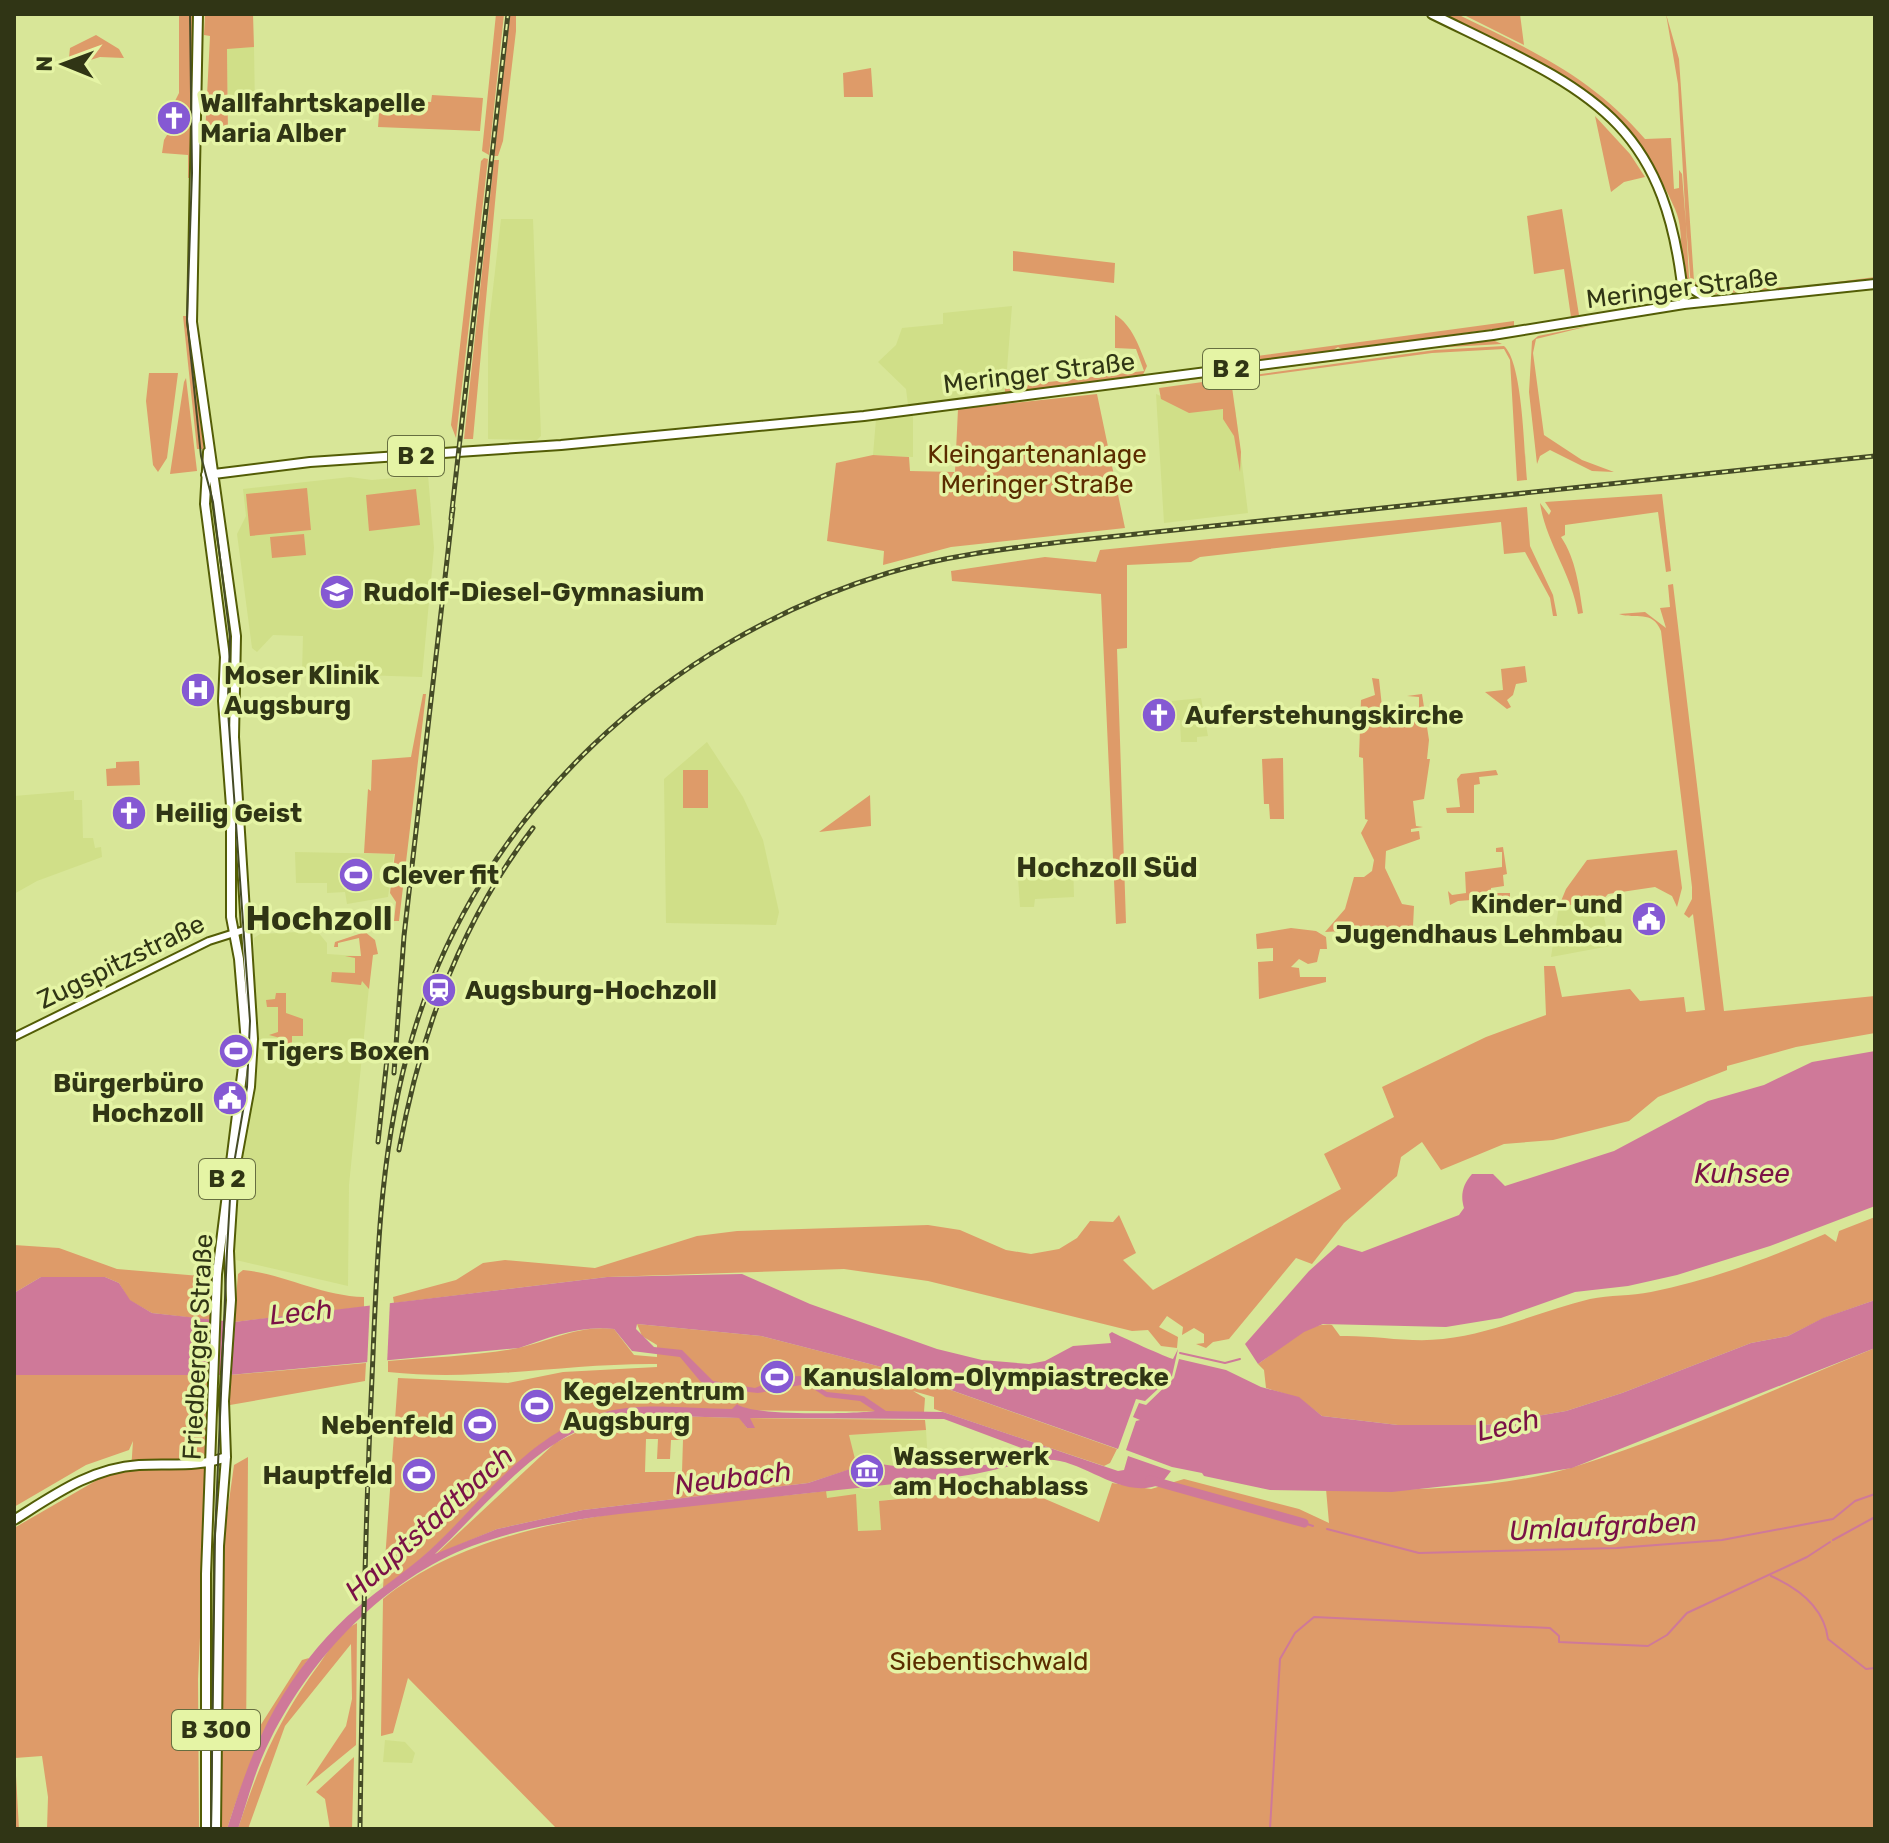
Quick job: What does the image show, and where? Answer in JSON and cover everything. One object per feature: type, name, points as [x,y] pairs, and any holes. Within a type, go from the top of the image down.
[{"type":"main road","name":"Friedberger Straße","points":[[198,14],[192,322],[210,474],[236,636],[239,845],[247,929],[252,1058],[231,1207],[231,1300],[212,1462],[206,1574],[206,1829]]},
{"type":"main road","points":[[1432,14],[1551,73],[1620,125],[1644,156],[1667,203],[1678,245],[1684,304]]},
{"type":"main road","points":[[1682,283],[1694,293],[1712,301]]},
{"type":"main road","name":"Meringer Straße","points":[[210,474],[310,462],[561,445],[864,416],[1493,335],[1684,304],[1875,284]]},
{"type":"main road","name":"Friedberger Straße","points":[[210,474],[205,504],[224,639],[234,931],[246,1043],[227,1178],[217,1300],[219,1400],[226,1457],[219,1546],[216,1829]]},
{"type":"main road","points":[[14,1520],[84,1477],[103,1471],[138,1465],[212,1462],[226,1457]]},
{"type":"street","name":"Zugspitzstraße","points":[[14,1037],[234,931],[247,929]]},
{"type":"shaded area","points":[[254,47],[255,109],[228,109],[227,48]]},
{"type":"shaded area","points":[[501,219],[533,219],[541,436],[537,440],[488,439],[488,332]]},
{"type":"shaded area","points":[[1012,306],[1005,394],[908,405],[906,389],[878,362],[896,345],[902,328],[943,324],[943,313]]},
{"type":"shaded area","points":[[1156,394],[1192,410],[1235,407],[1248,513],[1164,523]]},
{"type":"shaded area","points":[[913,415],[913,457],[873,455],[876,419]]},
{"type":"shaded area","name":"Rudolf-Diesel-Gymnasium","points":[[428,475],[434,548],[422,677],[302,673],[303,636],[273,635],[257,652],[252,648],[237,534],[246,516],[243,489],[350,477],[372,480]]},
{"type":"shaded area","points":[[1201,698],[1208,736],[1197,737],[1197,742],[1181,742],[1180,720],[1173,720],[1172,701]]},
{"type":"shaded area","points":[[707,742],[743,797],[763,840],[779,912],[776,925],[666,923],[664,779]]},
{"type":"shaded area","points":[[74,791],[74,800],[82,800],[83,838],[93,838],[95,848],[101,847],[102,857],[37,881],[14,894],[14,796]]},
{"type":"shaded area","points":[[295,852],[394,854],[388,897],[347,904],[345,892],[327,893],[327,883],[296,883]]},
{"type":"shaded area","points":[[1073,860],[1074,897],[1035,899],[1034,907],[1020,907],[1017,863]]},
{"type":"shaded area","points":[[1601,902],[1610,946],[1551,957],[1559,906]]},
{"type":"shaded area","points":[[317,931],[327,943],[327,954],[372,957],[349,1185],[348,1286],[236,1260],[233,1253],[238,1170],[255,1056],[254,938],[260,934]]},
{"type":"shaded area","points":[[926,1430],[930,1494],[880,1501],[881,1530],[858,1531],[827,1498],[805,1438]]},
{"type":"shaded area","points":[[385,1740],[405,1742],[415,1753],[412,1763],[383,1762]]},
{"type":"green space","points":[[179,14],[194,14],[193,178],[188,178],[188,155],[162,153],[170,130],[180,129],[179,109],[171,109],[179,93]]},
{"type":"green space","points":[[205,14],[253,14],[254,47],[227,49],[228,136],[205,136],[210,36],[204,35]]},
{"type":"green space","points":[[496,14],[504,14],[489,155],[482,151]]},
{"type":"green space","points":[[510,14],[516,14],[516,31],[503,141],[498,156],[494,156]]},
{"type":"green space","points":[[1440,14],[1457,14],[1558,66],[1603,98],[1645,139],[1671,138],[1674,189],[1679,188],[1679,170],[1682,174],[1691,287],[1684,269],[1675,209],[1655,170],[1632,138],[1607,111],[1548,68]]},
{"type":"green space","points":[[1462,14],[1520,14],[1524,45]]},
{"type":"green space","points":[[1666,14],[1679,59],[1694,281],[1710,291],[1806,286],[1875,277],[1875,280],[1706,295],[1696,290],[1689,277],[1678,84]]},
{"type":"green space","points":[[96,35],[119,49],[124,58],[100,57],[68,67],[70,48]]},
{"type":"green space","points":[[871,68],[873,97],[844,97],[843,73]]},
{"type":"green space","points":[[432,95],[483,98],[480,131],[378,127],[380,100],[431,102]]},
{"type":"green space","points":[[1595,116],[1630,154],[1645,177],[1624,182],[1611,192]]},
{"type":"green space","points":[[488,159],[456,438],[451,425],[481,161]]},
{"type":"green space","points":[[494,160],[499,160],[473,439],[464,439]]},
{"type":"green space","points":[[1562,209],[1579,315],[1571,317],[1564,269],[1534,274],[1527,216]]},
{"type":"green space","points":[[1013,251],[1115,263],[1114,283],[1013,271]]},
{"type":"green space","points":[[1115,315],[1126,324],[1138,345],[1147,366],[1142,377],[1005,394],[1005,387],[1144,371],[1136,349],[1115,348]]},
{"type":"green space","points":[[183,316],[188,316],[205,459],[202,449],[197,449]]},
{"type":"green space","points":[[1514,321],[1514,326],[1344,350],[1338,347],[1330,352],[1230,366],[1227,360]]},
{"type":"green space","points":[[1593,325],[1536,339],[1533,353],[1544,435],[1582,460],[1614,472],[1592,471],[1550,450],[1540,456],[1537,464],[1529,392],[1532,341],[1538,336]]},
{"type":"green space","points":[[1495,341],[1502,344],[1432,348],[1160,384],[1162,381],[1438,344]]},
{"type":"green space","points":[[1504,346],[1510,355],[1519,388],[1527,480],[1517,481],[1510,360],[1504,349],[1432,353],[1231,380],[1241,452],[1240,472],[1234,436],[1223,419],[1223,409],[1189,413],[1161,399],[1159,388],[1435,350]]},
{"type":"green space","points":[[149,373],[178,373],[167,458],[158,472],[153,465],[146,401]]},
{"type":"green space","points":[[186,378],[197,471],[170,474],[184,382]]},
{"type":"green space","name":"Kleingartenanlage Meringer Straße","points":[[1097,394],[1125,528],[951,547],[883,565],[884,551],[827,541],[836,463],[873,455],[909,457],[910,471],[955,472],[958,409]]},
{"type":"green space","points":[[307,488],[311,530],[250,536],[246,494]]},
{"type":"green space","points":[[416,489],[420,525],[369,531],[366,495]]},
{"type":"green space","points":[[1662,494],[1671,571],[1666,572],[1658,512],[1565,525],[1565,535],[1561,537],[1576,574],[1583,613],[1578,614],[1540,503],[1549,515],[1551,511],[1545,502]]},
{"type":"green space","points":[[1527,507],[1530,546],[1553,595],[1557,616],[1553,616],[1550,598],[1525,552],[1504,554],[1501,522],[1200,557],[1191,562],[1127,565],[1127,648],[1117,649],[1126,923],[1116,924],[1101,594],[952,581],[951,571],[1045,557],[1096,562],[1100,550]]},
{"type":"green space","points":[[304,534],[306,555],[272,558],[270,537]]},
{"type":"green space","points":[[1673,584],[1724,1011],[1875,996],[1875,1033],[1796,1047],[1727,1066],[1727,1070],[1658,1097],[1629,1121],[1553,1140],[1504,1144],[1441,1170],[1422,1142],[1401,1157],[1397,1176],[1344,1223],[1312,1264],[1296,1258],[1229,1339],[1213,1342],[1206,1348],[1196,1344],[1204,1343],[1204,1334],[1194,1328],[1182,1335],[1183,1327],[1167,1316],[1159,1327],[1178,1337],[1177,1348],[1161,1346],[1148,1330],[1132,1331],[928,1281],[844,1269],[607,1277],[394,1303],[393,1297],[456,1280],[483,1263],[505,1260],[595,1268],[697,1236],[737,1231],[928,1225],[960,1230],[1006,1250],[1031,1254],[1059,1249],[1077,1238],[1090,1221],[1113,1222],[1119,1215],[1136,1253],[1123,1260],[1153,1290],[1341,1189],[1324,1154],[1394,1117],[1382,1087],[1486,1037],[1546,1015],[1544,966],[1555,966],[1562,997],[1630,989],[1640,1001],[1684,997],[1686,1012],[1705,1010],[1693,914],[1689,918],[1684,914],[1692,899],[1692,887],[1661,631],[1653,620],[1619,614],[1645,612],[1666,628],[1660,608],[1670,607],[1668,585]]},
{"type":"green space","points":[[1525,666],[1527,682],[1516,684],[1513,695],[1507,700],[1511,707],[1507,709],[1485,692],[1503,690],[1501,669]]},
{"type":"green space","points":[[1372,678],[1379,679],[1384,725],[1397,723],[1395,704],[1404,703],[1399,706],[1401,719],[1419,714],[1419,697],[1407,696],[1422,694],[1429,740],[1427,759],[1430,759],[1424,799],[1413,801],[1416,826],[1423,827],[1411,829],[1411,832],[1419,831],[1420,839],[1386,851],[1385,868],[1402,904],[1414,906],[1413,927],[1397,933],[1369,925],[1362,930],[1325,932],[1345,909],[1354,877],[1364,877],[1372,871],[1374,860],[1361,833],[1368,820],[1365,819],[1363,758],[1359,757],[1361,700],[1375,695]]},
{"type":"green space","points":[[423,694],[426,694],[399,921],[394,921],[396,902],[390,893],[395,854],[364,853],[368,789],[371,791],[372,760],[411,757]]},
{"type":"green space","points":[[1283,758],[1284,819],[1270,819],[1269,804],[1264,804],[1262,759]]},
{"type":"green space","points":[[139,761],[140,785],[107,786],[106,769],[116,768],[116,762]]},
{"type":"green space","points":[[683,770],[708,770],[708,808],[683,808]]},
{"type":"green space","points":[[1496,770],[1498,775],[1479,777],[1480,784],[1474,785],[1474,813],[1447,813],[1446,808],[1460,807],[1457,779],[1461,774]]},
{"type":"green space","points":[[870,795],[871,826],[819,832]]},
{"type":"green space","points":[[1503,847],[1507,874],[1503,875],[1504,886],[1491,888],[1491,893],[1510,893],[1510,897],[1458,901],[1450,905],[1448,891],[1452,895],[1466,893],[1465,872],[1502,867],[1502,852],[1496,852],[1496,848]]},
{"type":"green space","points":[[1677,850],[1682,888],[1677,907],[1672,896],[1655,887],[1608,894],[1601,902],[1559,906],[1566,889],[1587,860]]},
{"type":"green space","points":[[1291,928],[1316,931],[1326,937],[1327,949],[1320,949],[1317,962],[1308,964],[1299,959],[1291,967],[1299,968],[1300,977],[1326,977],[1326,982],[1259,999],[1258,962],[1273,961],[1273,948],[1257,949],[1256,934]]},
{"type":"green space","points":[[365,932],[375,940],[378,954],[373,955],[369,989],[362,981],[361,985],[331,982],[332,972],[355,973],[355,958],[345,956],[361,956],[359,938],[338,943],[338,947],[334,947],[335,942]]},
{"type":"green space","points":[[276,993],[286,993],[286,1013],[303,1019],[303,1036],[292,1036],[292,1055],[283,1060],[284,1039],[269,1035],[278,1032],[278,1007],[267,1007],[266,1000],[275,999]]},
{"type":"green space","points":[[1875,1217],[1875,1300],[1824,1318],[1788,1336],[1751,1343],[1622,1393],[1566,1411],[1486,1425],[1398,1425],[1322,1416],[1299,1398],[1266,1388],[1264,1370],[1258,1364],[1313,1327],[1332,1325],[1340,1336],[1417,1340],[1462,1336],[1590,1299],[1643,1293],[1718,1275],[1825,1234],[1836,1242],[1839,1231]]},
{"type":"green space","points":[[14,1245],[59,1248],[117,1269],[212,1277],[212,1320],[152,1313],[129,1300],[119,1283],[105,1277],[41,1277],[14,1293]]},
{"type":"green space","points":[[243,1270],[333,1293],[364,1297],[364,1307],[234,1322],[238,1274]]},
{"type":"green space","points":[[637,1324],[761,1336],[897,1371],[1117,1449],[1110,1463],[1104,1466],[934,1409],[934,1397],[913,1391],[925,1398],[924,1412],[624,1409],[586,1420],[553,1438],[523,1460],[414,1565],[383,1588],[398,1378],[508,1383],[563,1372],[657,1367],[657,1364],[623,1364],[456,1375],[388,1372],[388,1361],[502,1351],[577,1331],[601,1328],[614,1329],[634,1355],[657,1357],[657,1345],[642,1336]]},
{"type":"green space","name":"Siebentischwald","points":[[1875,1348],[1875,1829],[557,1829],[408,1678],[393,1733],[381,1736],[383,1599],[429,1569],[480,1546],[536,1529],[654,1508],[826,1491],[827,1498],[856,1494],[858,1531],[881,1530],[879,1501],[1017,1487],[1099,1522],[1112,1483],[1151,1489],[1184,1479],[1299,1509],[1329,1523],[1326,1489],[1451,1487],[1515,1480],[1574,1467],[1651,1441]]},
{"type":"green space","points":[[366,1363],[365,1381],[230,1405],[230,1375]]},
{"type":"green space","points":[[14,1375],[211,1375],[209,1404],[193,1405],[211,1408],[198,1679],[199,1829],[47,1829],[48,1797],[42,1756],[15,1758],[19,1829],[14,1829],[14,1528],[104,1476],[131,1471],[133,1441],[129,1450],[86,1465],[14,1507]]},
{"type":"green space","points":[[638,1415],[740,1418],[747,1428],[754,1428],[749,1418],[925,1420],[926,1430],[849,1435],[857,1467],[808,1483],[583,1510],[497,1529],[435,1555],[555,1443],[601,1420]],"holes":[[[646,1439],[658,1439],[657,1459],[670,1459],[671,1440],[683,1440],[682,1472],[645,1472]]]},
{"type":"green space","points":[[248,1457],[246,1748],[302,1660],[309,1658],[261,1740],[227,1829],[218,1829],[224,1537],[234,1465]]},
{"type":"green space","points":[[357,1623],[356,1745],[306,1786],[346,1726],[352,1699],[351,1644],[285,1726],[248,1829],[238,1829],[254,1783],[281,1723],[332,1646]]},
{"type":"green space","points":[[354,1757],[352,1829],[330,1829],[325,1799],[316,1792]]},
{"type":"water","name":"Kuhsee","points":[[1875,1051],[1875,1206],[1770,1246],[1677,1275],[1628,1286],[1575,1292],[1501,1318],[1446,1327],[1323,1324],[1304,1332],[1258,1364],[1245,1344],[1309,1271],[1338,1245],[1362,1252],[1459,1215],[1464,1208],[1463,1190],[1472,1174],[1493,1174],[1505,1186],[1614,1151],[1708,1101],[1764,1085],[1812,1062]]},
{"type":"water","points":[[742,1274],[810,1304],[937,1349],[982,1360],[1029,1364],[1045,1361],[1073,1346],[1111,1343],[1109,1334],[1112,1332],[1173,1359],[1178,1349],[1172,1376],[1145,1401],[1136,1399],[1118,1449],[897,1371],[761,1336],[637,1324],[636,1329],[654,1347],[682,1350],[713,1381],[755,1388],[781,1377],[800,1376],[827,1392],[864,1396],[886,1411],[943,1412],[1118,1471],[1124,1470],[1128,1456],[1171,1471],[1161,1484],[1146,1488],[1131,1487],[1116,1484],[1073,1465],[1045,1460],[962,1476],[573,1521],[505,1535],[472,1546],[409,1579],[354,1624],[330,1650],[288,1707],[271,1738],[238,1829],[227,1829],[265,1727],[291,1683],[317,1648],[347,1616],[430,1550],[507,1472],[549,1438],[598,1414],[631,1408],[732,1409],[737,1404],[761,1411],[875,1411],[860,1401],[826,1397],[806,1384],[758,1393],[711,1388],[700,1381],[680,1357],[632,1351],[614,1329],[602,1328],[566,1333],[519,1348],[230,1375],[14,1375],[14,1293],[41,1277],[105,1277],[119,1283],[130,1300],[152,1313],[234,1322],[607,1277]],"holes":[[[638,1415],[739,1418],[747,1428],[755,1428],[750,1418],[944,1419],[1035,1453],[958,1468],[880,1464],[875,1469],[860,1472],[859,1466],[808,1483],[583,1510],[497,1529],[435,1554],[526,1466],[551,1446],[578,1431],[607,1420]]]},
{"type":"water","name":"Lech","points":[[1875,1300],[1875,1348],[1572,1468],[1392,1492],[1270,1490],[1204,1476],[1126,1450],[1136,1421],[1140,1420],[1133,1417],[1139,1403],[1146,1405],[1174,1378],[1179,1359],[1226,1370],[1261,1387],[1299,1397],[1322,1416],[1398,1425],[1486,1425],[1566,1411],[1622,1393],[1751,1343],[1788,1336],[1823,1318]]},
{"type":"pier","points":[[390,1300],[387,1365],[367,1367],[370,1302]]},
{"type":"waterway","points":[[1180,1353],[1225,1363],[1240,1359]]},
{"type":"waterway","points":[[856,1469],[882,1467]]},
{"type":"waterway","points":[[1150,1480],[1304,1523]]},
{"type":"waterway","name":"Umlaufgraben","points":[[1327,1529],[1419,1553],[1617,1548],[1722,1540],[1833,1519],[1855,1501],[1875,1494]]},
{"type":"waterway","points":[[1833,1540],[1875,1517]]},
{"type":"waterway","points":[[1304,1523],[1313,1526]]},
{"type":"waterway","points":[[1270,1829],[1280,1659],[1295,1633],[1314,1617],[1550,1628],[1559,1636],[1559,1642],[1648,1646],[1667,1635],[1687,1613],[1807,1557],[1830,1542]]},
{"type":"waterway","points":[[1771,1576],[1791,1586],[1808,1600],[1821,1617],[1828,1639],[1866,1669],[1875,1668]]},
{"type":"tram line","points":[[190,14],[192,173],[187,319],[201,456],[213,502],[230,637],[228,711],[250,1021],[247,1087],[231,1181],[227,1251],[215,1536],[211,1829]]},
{"type":"railway","points":[[451,519],[508,14]]},
{"type":"railway","points":[[360,1829],[366,1547],[376,1292],[386,1164],[401,1080],[412,1038],[442,956],[483,880],[533,810],[592,747],[657,691],[730,642],[807,603],[888,573],[930,562],[1061,542],[1875,456]]},
{"type":"railway","points":[[394,1073],[404,936],[453,508]]},
{"type":"railway","points":[[399,1150],[419,1064],[464,940],[507,864],[533,828]]},
{"type":"railway","points":[[378,1142],[387,1059]]},
{"type":"place","name":"Wallfahrtskapelle Maria Alber","points":[[174,118]]},
{"type":"place","name":"Rudolf-Diesel-Gymnasium","points":[[337,592]]},
{"type":"place","name":"Moser Klinik Augsburg","points":[[198,690]]},
{"type":"place","name":"Auferstehungskirche","points":[[1159,715]]},
{"type":"place","name":"Heilig Geist","points":[[129,813]]},
{"type":"place","name":"Clever fit","points":[[356,875]]},
{"type":"place","name":"Kinder- und Jugendhaus Lehmbau","points":[[1649,919]]},
{"type":"place","name":"Augsburg-Hochzoll","points":[[439,990]]},
{"type":"place","name":"Tigers Boxen","points":[[236,1051]]},
{"type":"place","name":"Bürgerbüro Hochzoll","points":[[230,1098]]},
{"type":"place","name":"Kanuslalom-Olympiastrecke","points":[[777,1377]]},
{"type":"place","name":"Kegelzentrum Augsburg","points":[[537,1406]]},
{"type":"place","name":"Nebenfeld","points":[[480,1425]]},
{"type":"place","name":"Wasserwerk am Hochablass","points":[[867,1471]]},
{"type":"place","name":"Hauptfeld","points":[[419,1475]]},
{"type":"district","name":"Hochzoll Süd","points":[[1107,867]]},
{"type":"district","name":"Hochzoll","points":[[319,918]]},
{"type":"water label","name":"Neubach","points":[[733,1478]]},
{"type":"water label","name":"Hauptstadtbach","points":[[429,1523]]}]
